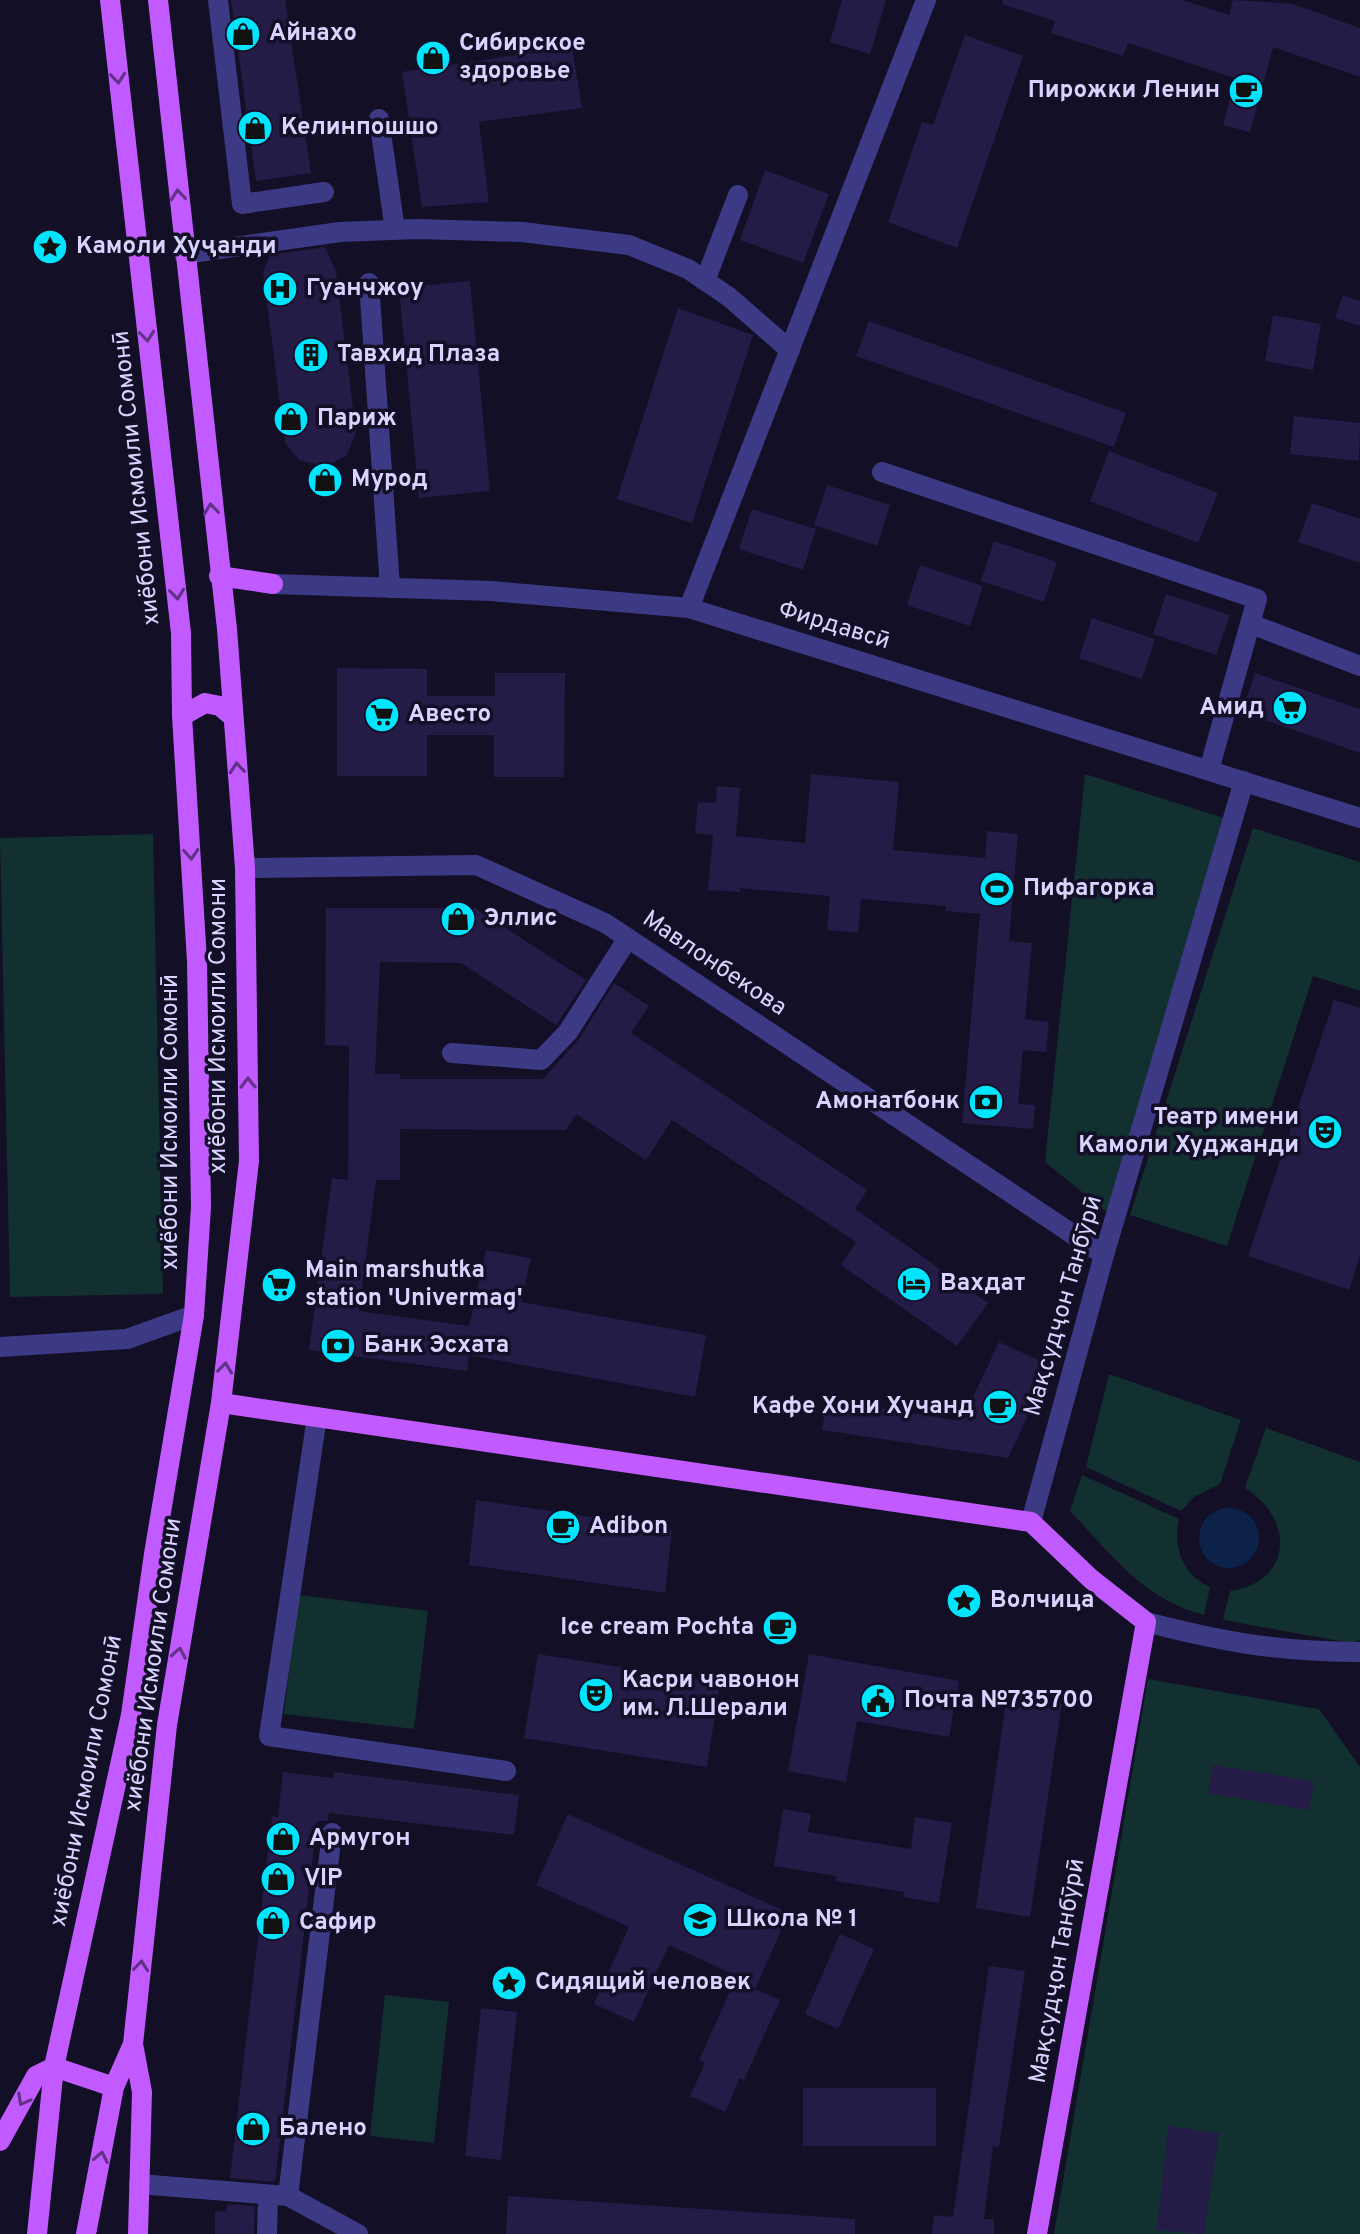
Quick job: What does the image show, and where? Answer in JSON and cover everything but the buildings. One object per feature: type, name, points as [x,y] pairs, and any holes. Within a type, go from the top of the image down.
[{"type":"main road","name":"хиёбони Исмоили Сомонӣ","points":[[37,2234],[54,2067],[131,1715],[194,1315],[201,1207],[197,961],[182,716],[181,633],[110,0]]},
{"type":"main road","name":"хиёбони Исмоили Сомони","points":[[86,2234],[114,2087],[133,2044],[167,1725],[221,1403],[249,1161],[245,868],[227,629],[158,0]]},
{"type":"main road","points":[[219,576],[273,584]]},
{"type":"main road","points":[[182,716],[205,703],[220,706],[232,716]]},
{"type":"main road","points":[[221,1403],[1031,1522],[1091,1579],[1146,1622]]},
{"type":"main road","name":"Мақсудҷон Танбӯрӣ","points":[[1037,2234],[1146,1622]]},
{"type":"main road","points":[[133,2044],[142,2092],[138,2234]]},
{"type":"main road","points":[[0,2141],[36,2076],[54,2067],[114,2087]]},
{"type":"street","points":[[218,0],[242,204],[324,192]]},
{"type":"street","points":[[689,608],[926,0]]},
{"type":"street","points":[[379,119],[395,230]]},
{"type":"street","points":[[705,281],[738,195]]},
{"type":"street","points":[[184,254],[340,232],[395,230],[522,232],[629,245],[688,269],[790,350]]},
{"type":"street","points":[[369,283],[390,588]]},
{"type":"street","points":[[882,472],[1257,599],[1209,770]]},
{"type":"street","name":"Фирдавсӣ","points":[[273,584],[491,591],[689,608],[1360,818]]},
{"type":"street","points":[[1251,624],[1360,666]]},
{"type":"street","name":"Мақсудҷон Танбӯрӣ","points":[[1031,1522],[1104,1255],[1244,781]]},
{"type":"street","name":"Мавлонбекова","points":[[245,868],[476,865],[605,923],[1104,1255]]},
{"type":"street","points":[[452,1053],[541,1060],[568,1032],[628,938]]},
{"type":"street","points":[[0,1347],[127,1339],[194,1315]]},
{"type":"street","points":[[317,1417],[269,1736],[506,1771]]},
{"type":"street","points":[[1146,1622],[1226,1643],[1302,1652],[1360,1652]]},
{"type":"street","points":[[267,2234],[278,2196],[332,1833]]},
{"type":"street","points":[[139,2184],[278,2196],[358,2234]]},
{"type":"green space","points":[[1085,774],[1236,822],[1114,1218],[1045,1162]]},
{"type":"green space","points":[[1253,828],[1360,862],[1360,991],[1313,976],[1227,1246],[1130,1215]]},
{"type":"green space","points":[[153,834],[163,1294],[10,1297],[0,838]]},
{"type":"green space","points":[[1109,1374],[1241,1420],[1220,1484],[1194,1497],[1181,1511],[1086,1467]]},
{"type":"green space","points":[[1266,1428],[1360,1462],[1360,1640],[1351,1643],[1223,1620],[1230,1591],[1251,1585],[1266,1576],[1280,1548],[1279,1532],[1273,1516],[1262,1501],[1245,1488]]},
{"type":"green space","points":[[1082,1475],[1179,1519],[1177,1540],[1182,1559],[1192,1575],[1210,1587],[1204,1615],[1182,1608],[1146,1587],[1070,1511]]},
{"type":"green space","points":[[298,1595],[428,1611],[414,1729],[284,1714]]},
{"type":"green space","points":[[1148,1679],[1319,1709],[1360,1767],[1360,2234],[1054,2234]]},
{"type":"green space","points":[[385,1995],[449,2002],[434,2143],[370,2136]]},
{"type":"water","points":[[1229,1508],[1250,1517],[1259,1538],[1250,1559],[1229,1568],[1208,1559],[1199,1538],[1208,1517]]},
{"type":"place","name":"Айнахо","points":[[243,34]]},
{"type":"place","name":"Сибирское здоровье","points":[[433,58]]},
{"type":"place","name":"Пирожки Ленин","points":[[1246,91]]},
{"type":"place","name":"Келинпошшо","points":[[255,128]]},
{"type":"place","name":"Камоли Хуҷанди","points":[[50,247]]},
{"type":"place","name":"Гуанчжоу","points":[[280,289]]},
{"type":"place","name":"Тавхид Плаза","points":[[311,355]]},
{"type":"place","name":"Париж","points":[[291,419]]},
{"type":"place","name":"Мурод","points":[[325,480]]},
{"type":"place","name":"Амид","points":[[1290,708]]},
{"type":"place","name":"Авесто","points":[[382,715]]},
{"type":"place","name":"Пифагорка","points":[[997,889]]},
{"type":"place","name":"Эллис","points":[[458,919]]},
{"type":"place","name":"Амонатбонк","points":[[986,1102]]},
{"type":"place","name":"Театр имени Камоли Худжанди","points":[[1325,1132]]},
{"type":"place","name":"Вахдат","points":[[914,1284]]},
{"type":"place","name":"Main marshutka station 'Univermag'","points":[[279,1285]]},
{"type":"place","name":"Банк Эсхата","points":[[338,1346]]},
{"type":"place","name":"Кафе Хони Хучанд","points":[[1000,1407]]},
{"type":"place","name":"Adibon","points":[[563,1527]]},
{"type":"place","name":"Волчица","points":[[964,1601]]},
{"type":"place","name":"Ice cream Pochta","points":[[780,1628]]},
{"type":"place","name":"Касри чавонон им. Л.Шерали","points":[[596,1695]]},
{"type":"place","name":"Почта №735700","points":[[878,1701]]},
{"type":"place","name":"Армугон","points":[[283,1839]]},
{"type":"place","name":"VIP","points":[[278,1879]]},
{"type":"place","name":"Школа № 1","points":[[700,1920]]},
{"type":"place","name":"Сафир","points":[[273,1923]]},
{"type":"place","name":"Сидящий человек","points":[[509,1983]]},
{"type":"place","name":"Балено","points":[[253,2129]]}]
